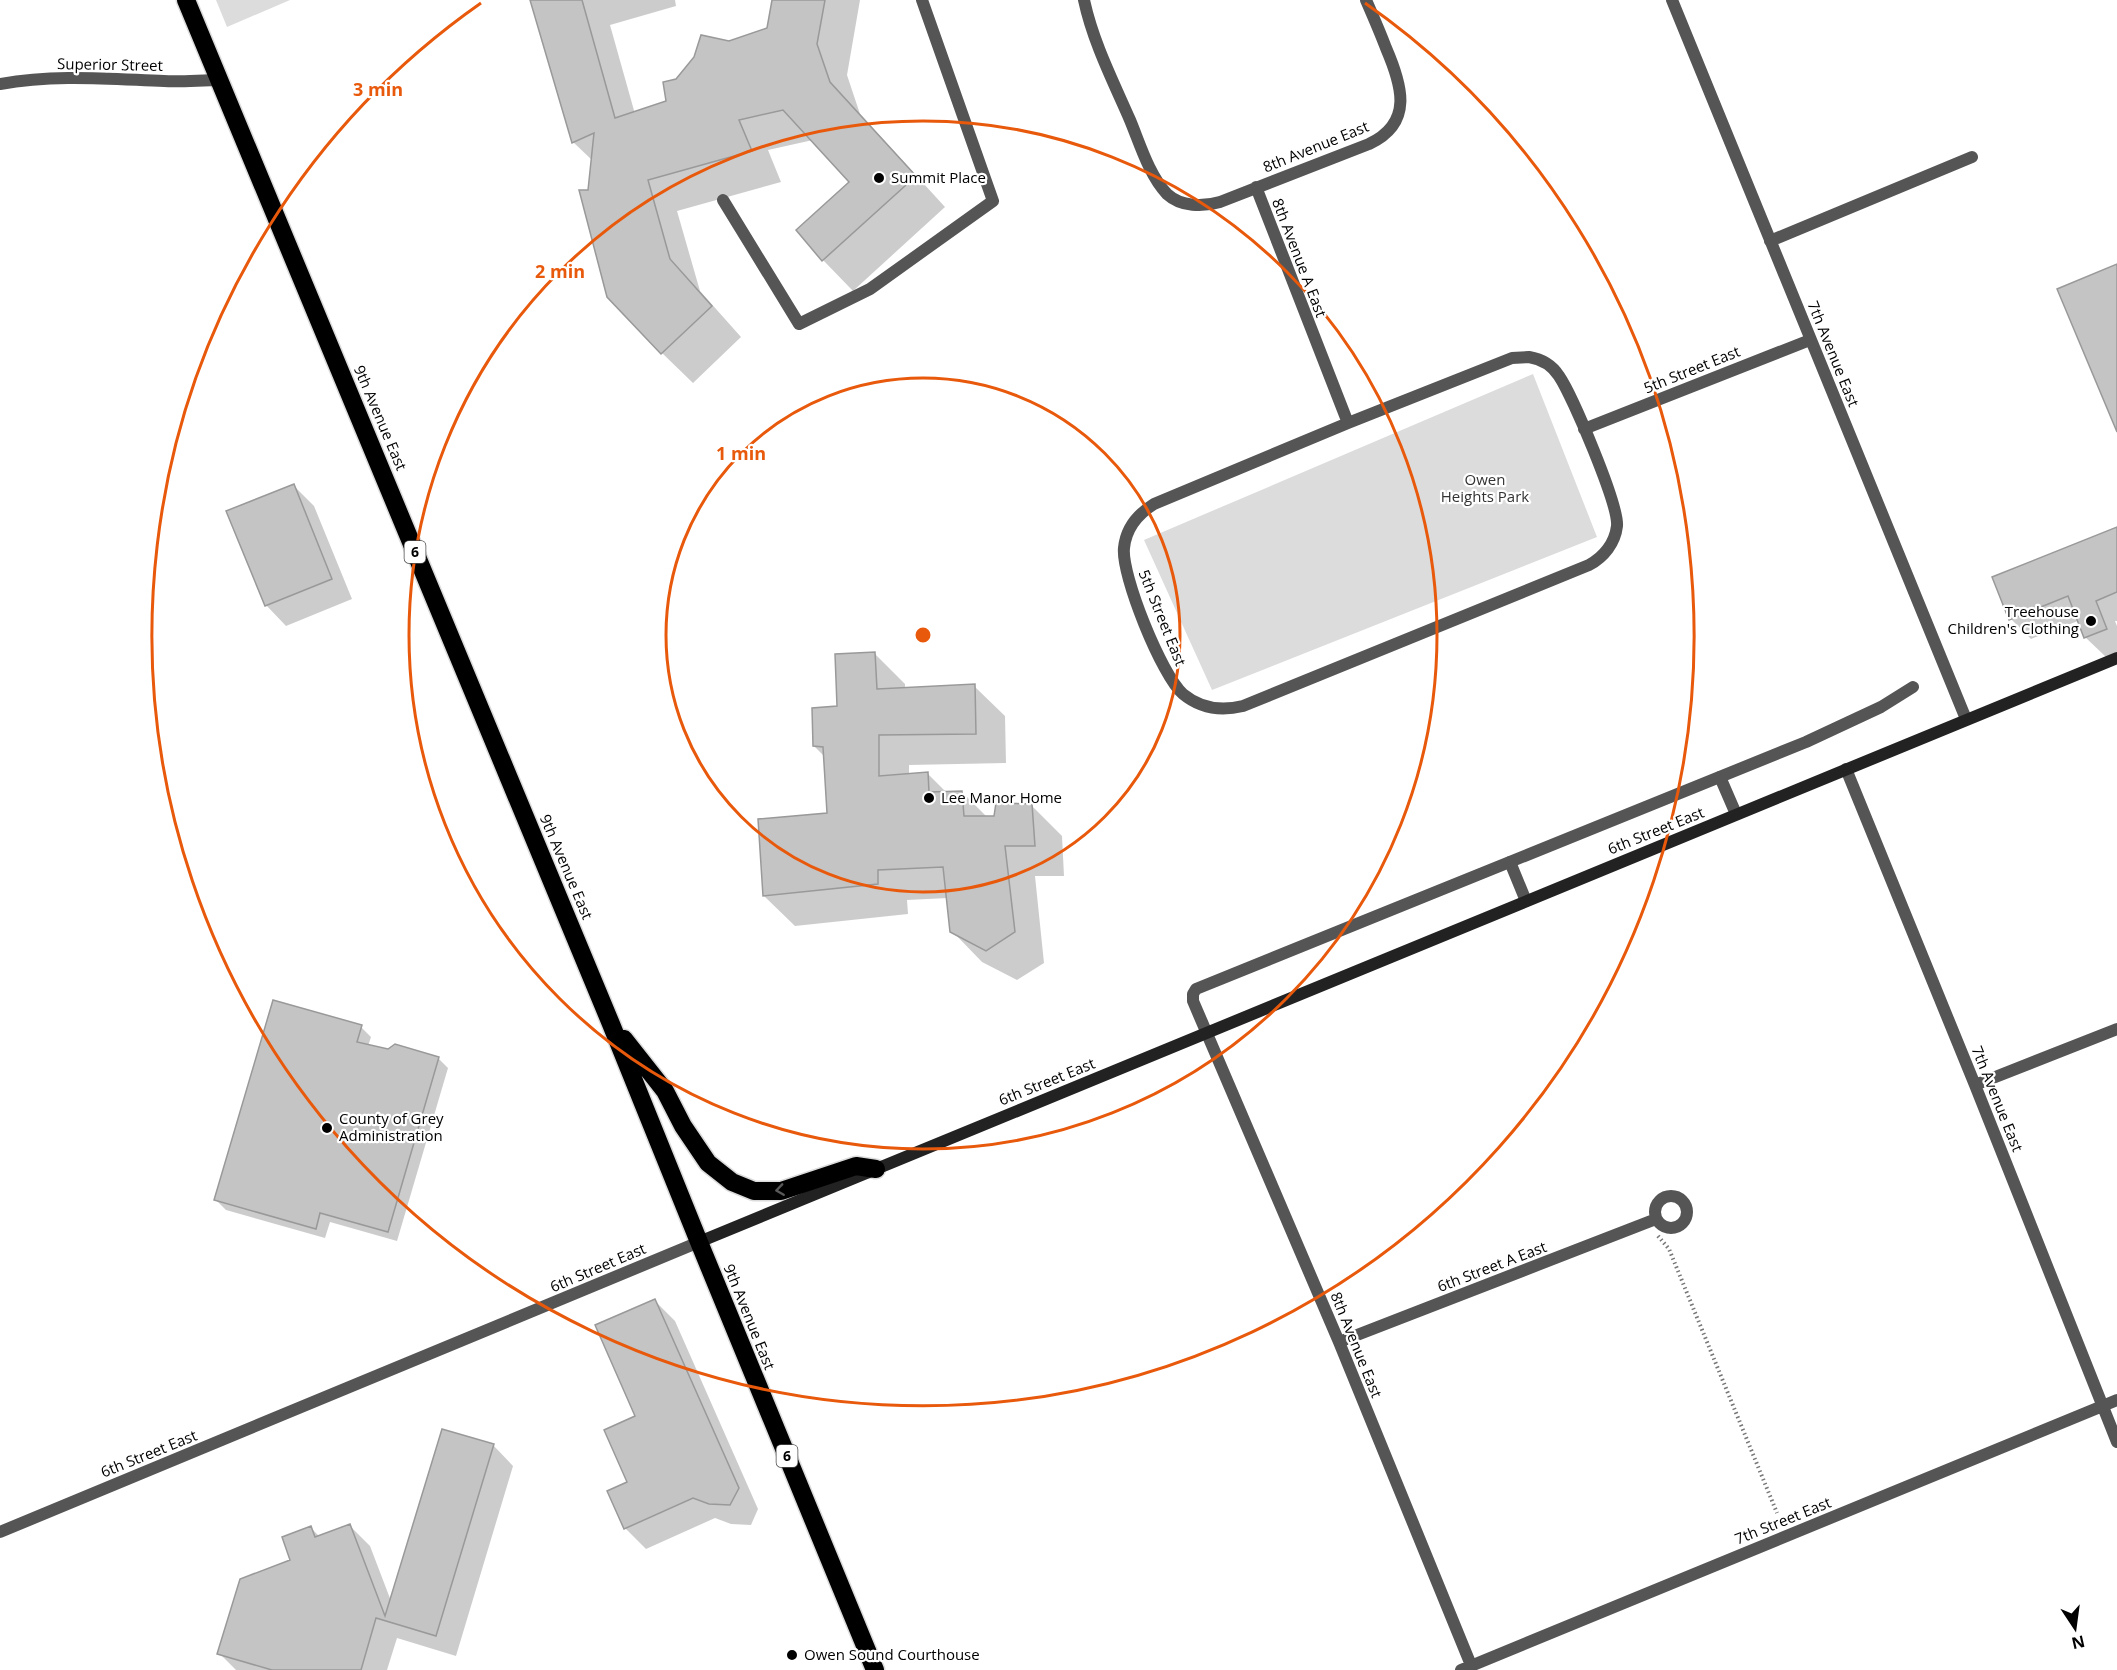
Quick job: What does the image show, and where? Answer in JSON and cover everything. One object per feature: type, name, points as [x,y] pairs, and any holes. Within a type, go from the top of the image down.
[{"type":"highway","name":"6","points":[[186,0],[220,80]]},
{"type":"highway","name":"9th Avenue East","points":[[220,80],[611,1024],[875,1670]]},
{"type":"highway","points":[[611,1024],[665,1091],[683,1126],[708,1163],[732,1182],[754,1191],[781,1191],[856,1166],[876,1169]]},
{"type":"main road","name":"6th Street East","points":[[699,1242],[2117,658]]},
{"type":"street","points":[[723,200],[799,324],[870,289],[993,201],[922,0]]},
{"type":"street","name":"8th Avenue A East","points":[[1084,0],[1090,26],[1152,171],[1168,194],[1185,203],[1203,206],[1220,202],[1256,187],[1348,423]]},
{"type":"street","name":"8th Avenue East","points":[[1256,187],[1371,144],[1386,134],[1396,120],[1402,103],[1397,75],[1366,0]]},
{"type":"street","name":"7th Avenue East","points":[[1672,0],[1966,719]]},
{"type":"street","name":"Superior Street","points":[[0,84],[35,79],[89,77],[166,81],[220,80]]},
{"type":"street","points":[[1770,241],[1972,157]]},
{"type":"street","name":"5th Street East","points":[[1584,429],[1810,340]]},
{"type":"street","name":"5th Street East","points":[[1529,357],[1543,361],[1559,375],[1584,429],[1614,504],[1617,527],[1612,543],[1596,561],[1244,706],[1218,709],[1194,702],[1175,685],[1137,605],[1124,557],[1129,529],[1144,511],[1154,504],[1348,423],[1512,358],[1529,357]]},
{"type":"street","name":"6th Street East","points":[[1207,1032],[1193,1001],[1196,989],[1845,725],[1881,707],[1913,687]]},
{"type":"street","name":"7th Avenue East","points":[[1846,769],[2117,1442]]},
{"type":"street","points":[[1720,777],[1736,814]]},
{"type":"street","points":[[1509,862],[1526,901]]},
{"type":"street","points":[[1975,1085],[2117,1029]]},
{"type":"street","name":"8th Avenue East","points":[[1207,1032],[1339,1342],[1468,1669]]},
{"type":"street","name":"6th Street A East","points":[[1339,1342],[1656,1220]]},
{"type":"street","name":"6th Street East","points":[[0,1532],[699,1242]]},
{"type":"street","name":"7th Street East","points":[[1468,1669],[2117,1400]]},
{"type":"path","points":[[1656,1233],[1669,1250],[1777,1513]]},
{"type":"green space","points":[[216,0],[290,0],[227,27]]},
{"type":"green space","name":"Owen Heights Park","points":[[1533,374],[1597,537],[1212,690],[1144,540]]},
{"type":"building","name":"Summit Place","points":[[530,0],[582,0],[615,118],[666,101],[663,82],[676,79],[694,57],[701,35],[729,41],[767,28],[772,0],[825,0],[817,44],[830,82],[916,176],[822,261],[796,230],[849,182],[783,110],[739,120],[752,151],[648,180],[670,259],[712,306],[661,354],[607,297],[579,190],[588,190],[594,133],[572,143]]},
{"type":"building","points":[[2117,264],[2117,432],[2057,289]]},
{"type":"building","points":[[294,484],[332,579],[265,606],[226,511]]},
{"type":"building","points":[[2117,527],[2117,592],[2096,601],[2107,629],[2084,638],[2068,596],[2009,620],[1992,577]]},
{"type":"building","name":"Lee Manor Home","points":[[875,652],[877,689],[975,684],[976,734],[879,735],[879,776],[928,772],[929,792],[962,791],[964,816],[994,816],[996,803],[1032,804],[1035,846],[1005,846],[1015,932],[986,951],[950,932],[943,867],[878,870],[878,884],[763,896],[758,819],[827,813],[823,747],[813,746],[812,708],[837,706],[835,654]]},
{"type":"building","name":"County of Grey Administration","points":[[273,1000],[362,1025],[357,1042],[388,1049],[395,1044],[439,1057],[388,1232],[320,1213],[316,1229],[214,1200]]},
{"type":"building","points":[[655,1299],[739,1488],[730,1505],[709,1504],[693,1498],[624,1529],[607,1491],[627,1482],[604,1430],[635,1416],[595,1325]]},
{"type":"building","points":[[442,1429],[494,1444],[436,1636],[376,1618],[361,1670],[272,1670],[217,1654],[240,1579],[290,1560],[282,1537],[311,1526],[315,1537],[350,1524],[385,1616]]},
{"type":"place","name":"Summit Place","points":[[879,178]]},
{"type":"place","name":"Treehouse Children's Clothing","points":[[2091,621]]},
{"type":"place","name":"Lee Manor Home","points":[[929,798]]},
{"type":"place","name":"County of Grey Administration","points":[[327,1128]]},
{"type":"place","name":"Owen Sound Courthouse","points":[[792,1655]]}]
